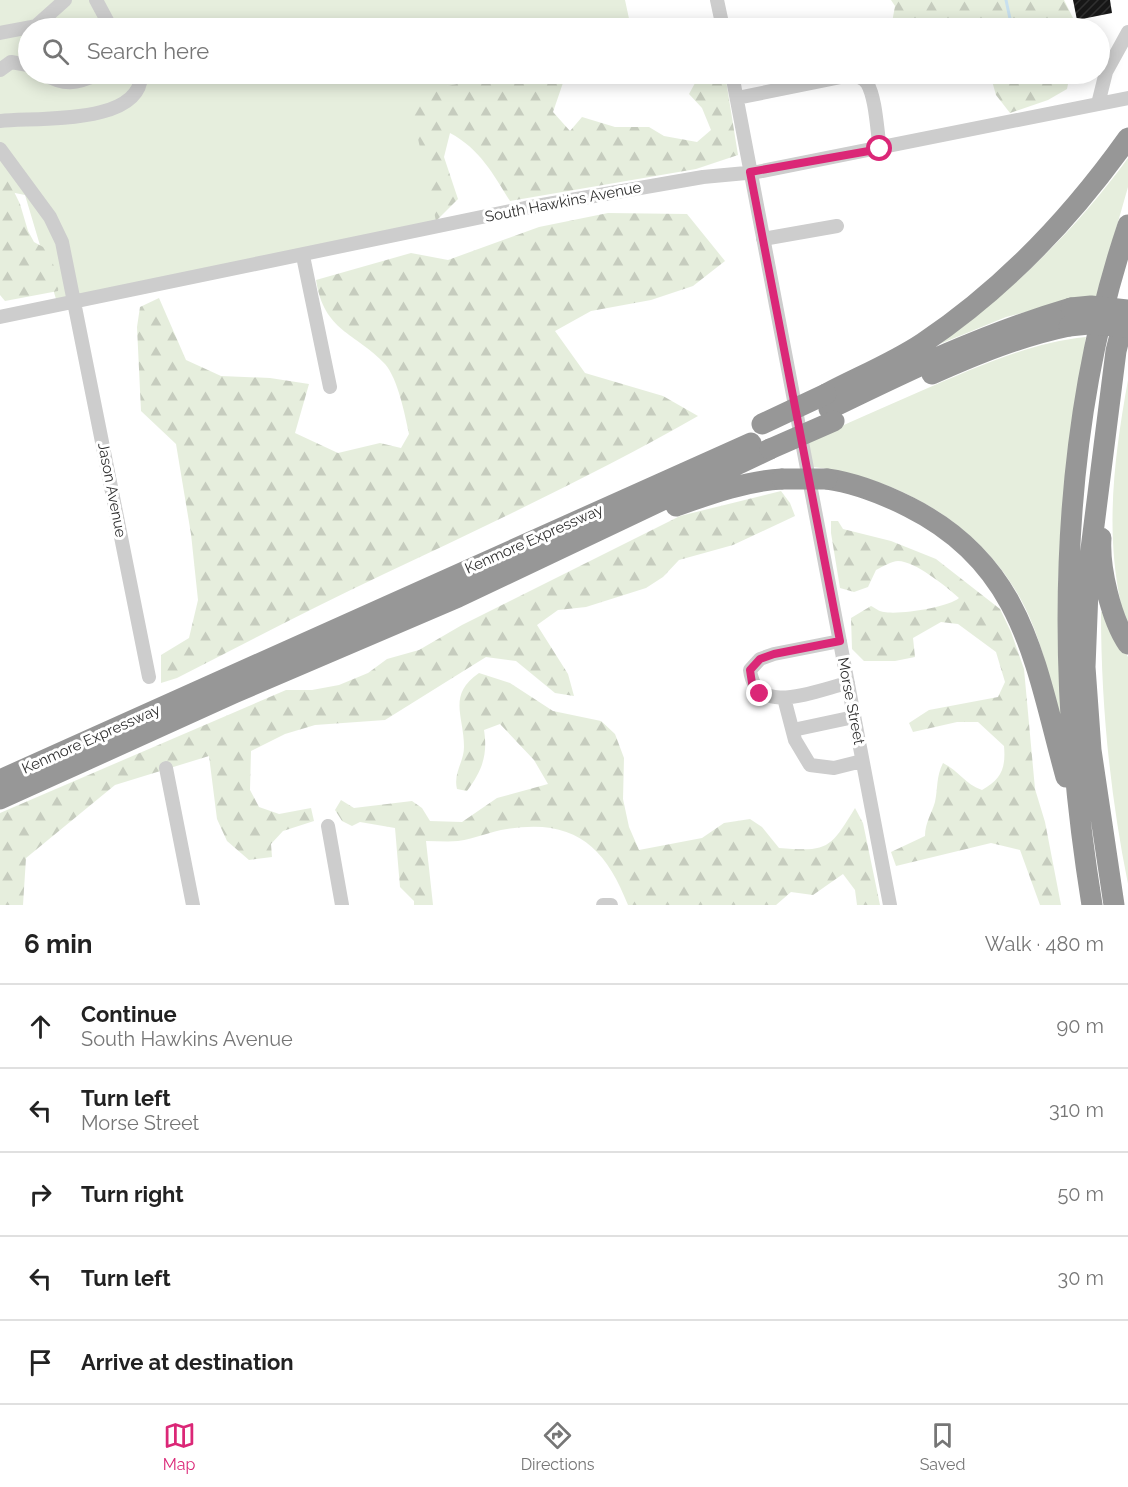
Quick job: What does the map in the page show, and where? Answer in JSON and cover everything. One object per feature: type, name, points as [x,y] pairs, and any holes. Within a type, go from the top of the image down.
[{"type":"highway","points":[[766,437],[829,408],[922,343],[1008,276],[1067,218],[1128,138]]},
{"type":"highway","points":[[1092,905],[1078,821],[1071,723],[1070,611],[1074,495],[1094,345],[1108,284],[1128,225]]},
{"type":"highway","points":[[1114,905],[1091,750],[1085,667],[1089,565],[1116,351],[1128,303]]},
{"type":"highway","points":[[579,539],[766,437],[956,348],[1070,317],[1091,306],[1128,310]]},
{"type":"highway","points":[[1070,317],[1089,324],[1128,327]]},
{"type":"highway","points":[[1110,400],[1100,544],[1109,599],[1121,634],[1128,644]]},
{"type":"highway","name":"Kenmore Expressway","points":[[0,780],[494,556],[606,499],[766,437]]},
{"type":"highway","points":[[579,539],[718,492],[766,480],[782,479],[827,479],[875,491],[932,518],[962,541],[994,576],[1019,618],[1033,652],[1078,821]]},
{"type":"highway","name":"Kenmore Expressway","points":[[0,799],[234,693],[458,597],[579,539]]},
{"type":"street","points":[[45,18],[65,0]]},
{"type":"street","points":[[96,0],[106,18]]},
{"type":"street","points":[[717,0],[721,18]]},
{"type":"street","points":[[1,35],[18,31]]},
{"type":"street","points":[[1110,65],[1128,32]]},
{"type":"street","points":[[1,65],[11,62],[18,63]]},
{"type":"street","points":[[0,121],[90,116],[114,108],[130,98],[140,84]]},
{"type":"street","name":"Morse Street","points":[[734,84],[890,905]]},
{"type":"street","points":[[736,98],[806,84]]},
{"type":"street","points":[[867,84],[880,149]]},
{"type":"street","points":[[1098,104],[1103,84]]},
{"type":"street","name":"South Hawkins Avenue","points":[[0,317],[303,256],[525,208],[880,149],[1128,98]]},
{"type":"street","name":"Jason Avenue","points":[[0,149],[50,217],[62,242],[149,676]]},
{"type":"street","points":[[763,239],[837,226]]},
{"type":"street","points":[[303,256],[330,387]]},
{"type":"street","points":[[840,641],[760,659],[750,670],[752,683],[760,694],[784,698],[848,683]]},
{"type":"street","points":[[784,698],[801,753],[810,765],[834,768],[862,761]]},
{"type":"street","points":[[793,730],[854,717]]},
{"type":"street","points":[[166,768],[194,905]]},
{"type":"street","points":[[328,826],[342,905]]},
{"type":"street","points":[[603,905],[611,905]]},
{"type":"green space","points":[[0,0],[625,0],[629,18],[18,18],[18,84],[458,84],[447,86],[436,221],[56,299],[25,195],[0,190]]},
{"type":"green space","points":[[891,0],[1064,0],[1073,18],[893,18],[895,6]]},
{"type":"green space","points":[[457,84],[563,84],[553,112],[570,131],[582,117],[615,127],[649,127],[664,136],[697,142],[711,130],[702,108],[689,94],[694,84],[727,84],[738,155],[696,169],[510,201],[478,154],[450,133],[444,157],[458,199],[436,221],[410,102]]},
{"type":"green space","points":[[993,84],[1068,84],[1067,89],[1048,100],[1010,113],[996,95]]},
{"type":"green space","points":[[1128,158],[1128,187],[1096,299],[1050,306],[1006,317],[940,344],[992,303],[1041,258],[1108,185]]},
{"type":"green space","points":[[0,163],[20,204],[28,231],[34,242],[43,247],[60,276],[58,291],[5,301],[0,295]]},
{"type":"green space","points":[[608,213],[687,214],[725,261],[693,286],[651,300],[591,311],[555,331],[585,373],[663,396],[698,416],[542,498],[332,599],[177,678],[161,683],[161,655],[189,638],[198,600],[191,534],[176,444],[141,411],[137,327],[140,307],[159,298],[186,360],[221,376],[270,378],[309,384],[295,433],[338,453],[380,443],[401,448],[409,434],[390,371],[374,353],[333,321],[320,297],[316,280],[411,253],[448,260],[539,227]]},
{"type":"green space","points":[[1086,337],[1065,485],[1058,584],[1064,721],[1060,721],[1043,655],[1029,616],[1013,585],[992,558],[968,534],[941,513],[911,496],[847,473],[813,467],[808,443],[864,416],[1002,358],[1043,345]]},
{"type":"green space","points":[[1128,380],[1128,629],[1122,615],[1116,572],[1113,517],[1119,434]]},
{"type":"green space","points":[[781,491],[790,503],[795,516],[733,545],[679,560],[663,577],[646,588],[586,607],[558,610],[537,625],[568,674],[574,696],[555,693],[516,661],[486,657],[385,720],[315,725],[285,734],[251,751],[250,790],[259,807],[279,814],[311,808],[314,821],[283,831],[271,844],[272,857],[249,860],[227,841],[217,819],[209,756],[115,785],[26,858],[23,905],[0,905],[0,813],[286,690],[312,690],[339,685],[368,673],[387,659],[419,650],[462,625],[680,516]]},
{"type":"green space","points":[[831,521],[838,521],[843,529],[891,541],[936,559],[1000,609],[1024,669],[1035,789],[1045,822],[1061,905],[1040,905],[1020,850],[991,843],[896,866],[891,852],[925,836],[943,763],[982,790],[998,777],[1004,761],[1004,746],[978,722],[957,722],[913,732],[909,723],[929,710],[998,697],[1005,682],[996,652],[958,624],[941,622],[913,638],[915,657],[895,661],[864,661],[852,649],[851,618],[871,606],[882,612],[891,613],[924,610],[959,598],[922,570],[898,561],[876,570],[868,587],[854,592],[840,588]]},
{"type":"green space","points":[[1101,612],[1104,612],[1128,657],[1128,884],[1116,816],[1108,749]]},
{"type":"green space","points":[[479,673],[510,683],[553,711],[601,721],[615,734],[624,758],[623,799],[629,827],[639,850],[702,838],[724,823],[750,819],[762,827],[779,848],[818,848],[833,840],[855,808],[863,823],[880,905],[857,905],[855,890],[843,874],[813,895],[791,892],[776,905],[628,905],[609,867],[584,841],[569,833],[551,828],[530,827],[501,830],[458,841],[426,841],[433,905],[414,905],[414,901],[400,887],[395,828],[360,822],[352,826],[342,821],[335,810],[341,800],[354,808],[412,801],[422,808],[430,821],[462,822],[497,798],[548,784],[534,760],[500,724],[484,730],[483,762],[477,777],[467,791],[457,789],[456,778],[464,747],[460,698],[469,681]]},
{"type":"building","points":[[1073,0],[1110,0],[1112,13],[1077,18]]},
{"type":"waterway","points":[[1006,0],[1010,18]]},
{"type":"route","points":[[760,694],[752,683],[750,670],[760,659],[774,654],[840,641],[750,172],[880,149]]}]
